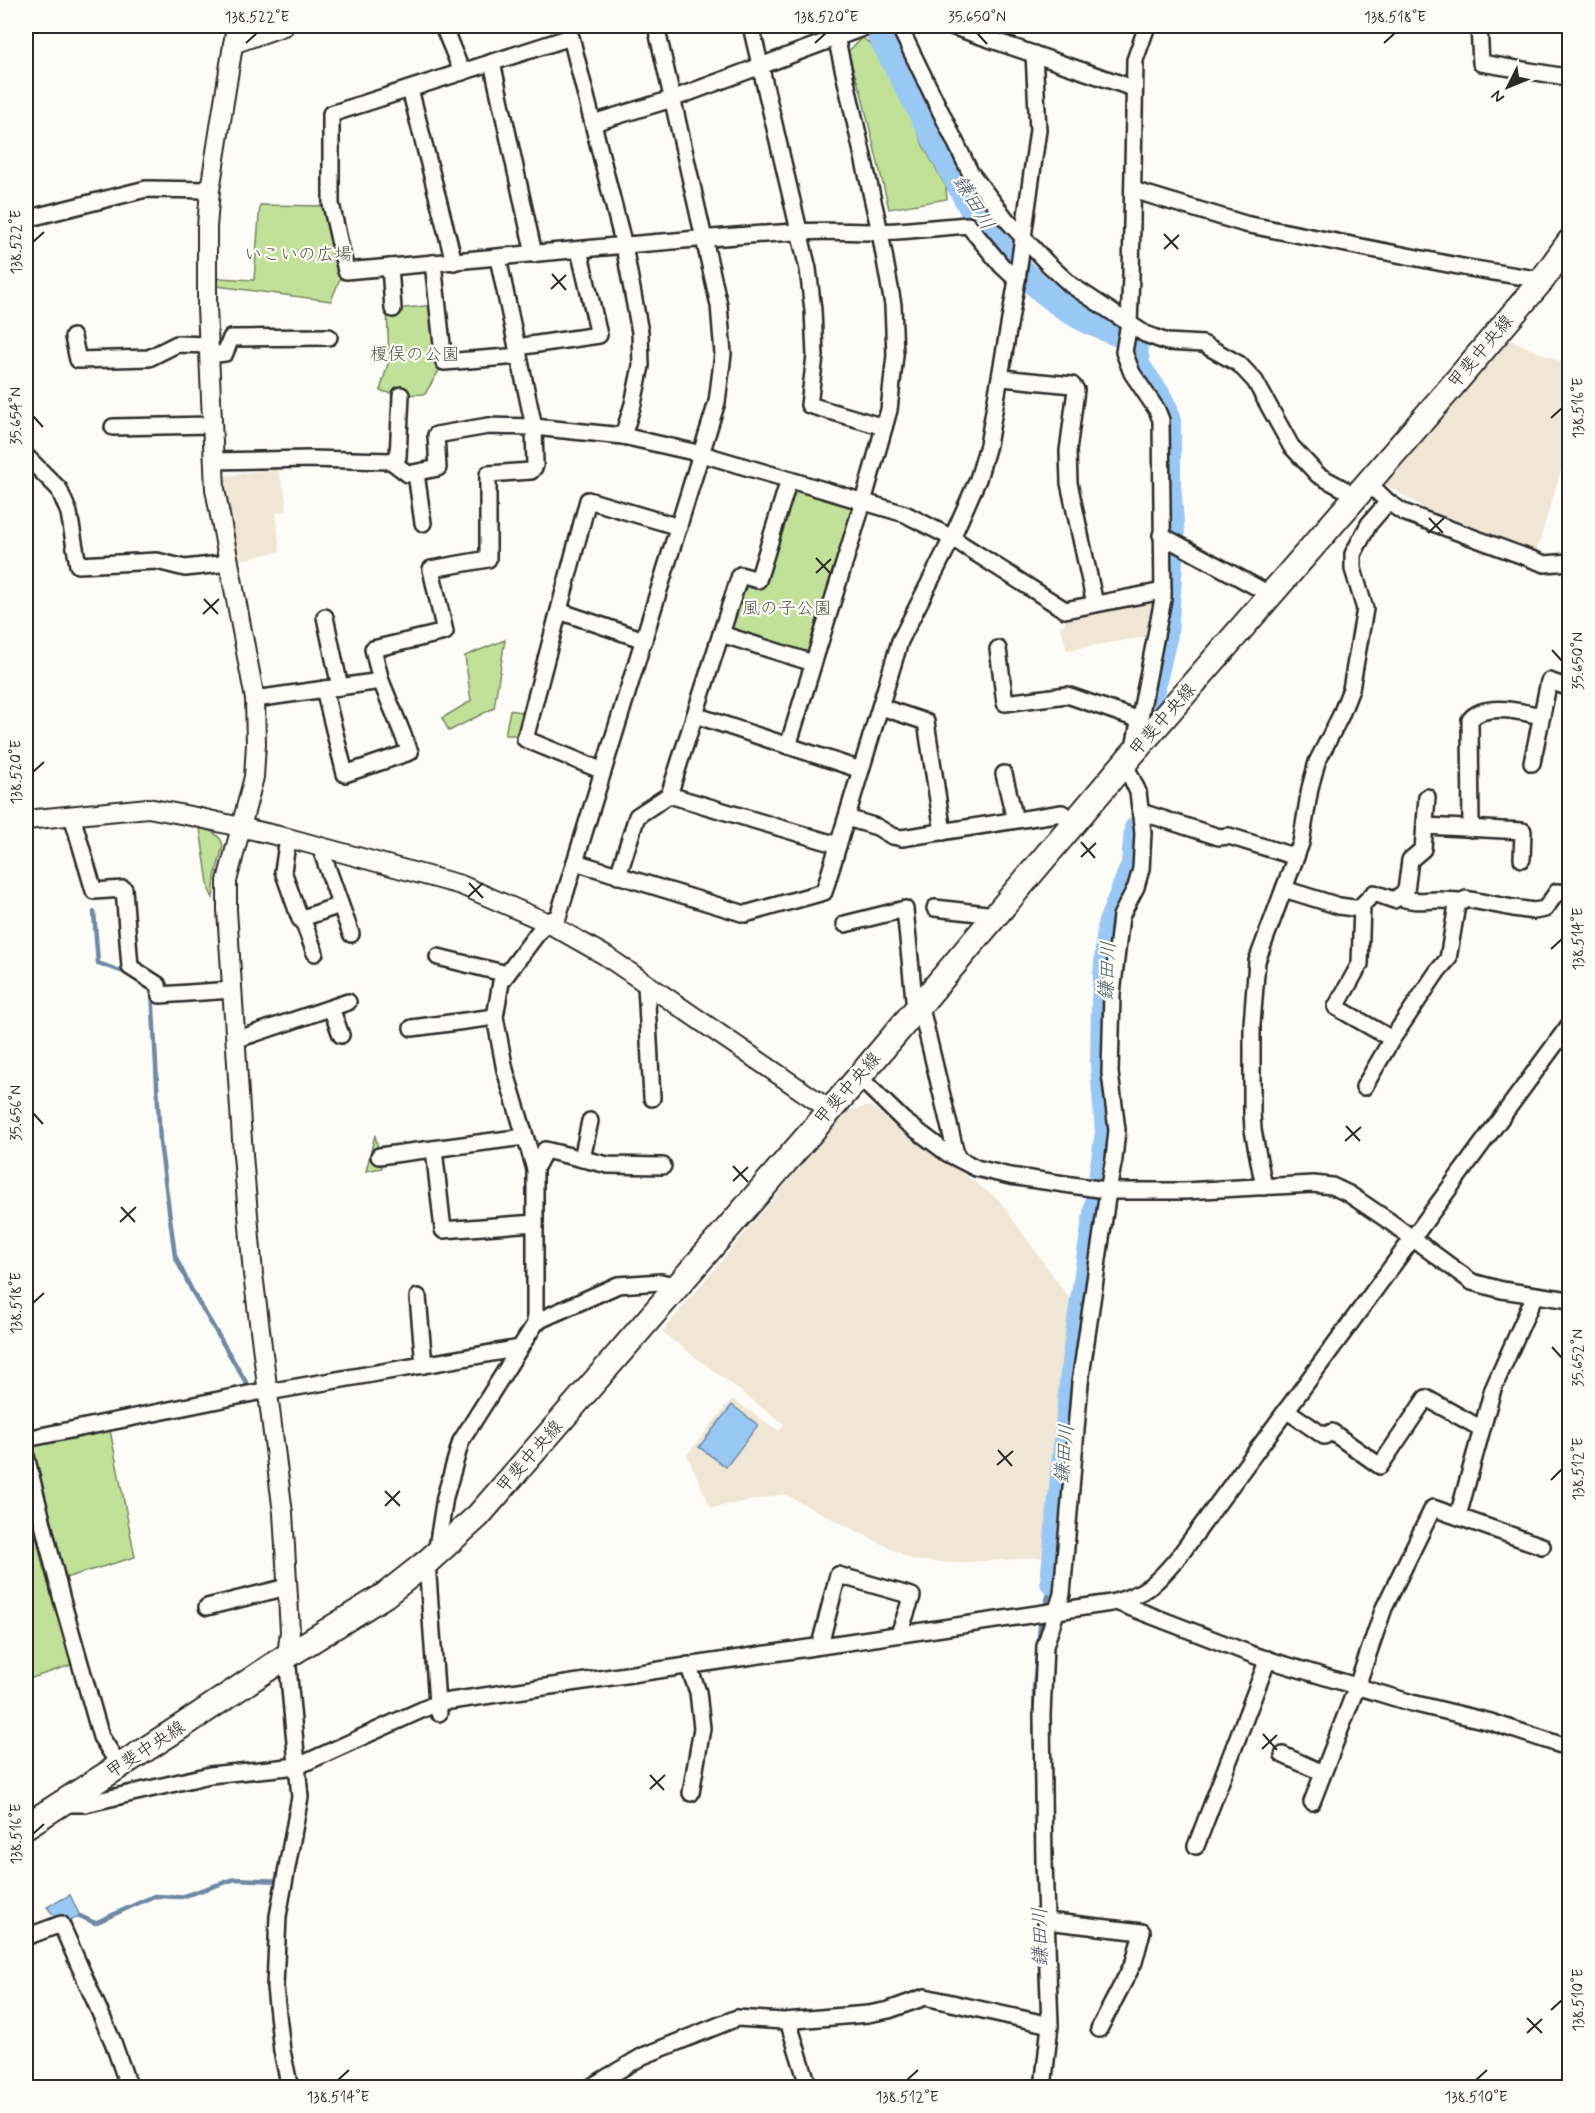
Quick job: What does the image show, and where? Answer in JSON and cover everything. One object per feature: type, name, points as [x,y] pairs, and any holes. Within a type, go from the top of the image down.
[{"type":"main road","name":"甲斐中央線","points":[[26,1826],[385,1595],[432,1558],[478,1516],[678,1287],[1129,759],[1447,392],[1542,280],[1569,241]]},
{"type":"street","points":[[284,26],[234,35],[210,190],[207,238],[208,350],[215,489],[255,699],[254,777],[226,893],[253,1274],[283,1513],[290,1631],[287,1656],[300,1797],[278,1916],[275,1987],[282,2051],[290,2088]]},
{"type":"street","points":[[443,26],[462,72]]},
{"type":"street","points":[[438,1708],[432,1558],[445,1497],[461,1441],[535,1324],[535,1169],[505,1070],[495,1017],[501,982],[546,922],[558,917],[717,402],[723,354],[719,305],[656,26]]},
{"type":"street","points":[[751,26],[808,269],[815,356],[809,405],[884,427]]},
{"type":"street","points":[[593,123],[672,99],[865,26]]},
{"type":"street","points":[[899,26],[970,172],[1023,239],[1071,285],[1144,334],[1167,342],[1203,345],[1239,364],[1255,381],[1291,446],[1318,475],[1362,489],[1402,512],[1545,564],[1569,561]]},
{"type":"street","points":[[951,26],[989,32],[1034,54],[1133,88]]},
{"type":"street","points":[[1043,2088],[1050,2025],[1042,1715],[1045,1646],[1062,1594],[1080,1383],[1117,1130],[1110,1073],[1112,994],[1121,916],[1136,887],[1141,869],[1143,833],[1138,792],[1129,759],[1140,720],[1163,591],[1161,420],[1157,410],[1132,373],[1124,352],[1129,323],[1134,60],[1147,26]]},
{"type":"street","points":[[1479,26],[1481,63],[1566,77]]},
{"type":"street","points":[[623,436],[641,366],[640,332],[624,246],[571,37],[331,114],[331,204],[346,271],[454,262],[534,254],[624,246],[704,239],[798,232],[880,232],[968,225],[1002,266],[1017,280]]},
{"type":"street","points":[[788,746],[889,410],[895,355],[893,305],[880,232],[836,37]]},
{"type":"street","points":[[575,862],[745,914],[824,892],[900,641],[952,538],[988,445],[1002,378],[1038,130],[1034,54]]},
{"type":"street","points":[[492,62],[534,254]]},
{"type":"street","points":[[410,89],[454,262]]},
{"type":"street","points":[[26,219],[146,189],[210,190]]},
{"type":"street","points":[[1133,190],[1245,224],[1463,267],[1542,280]]},
{"type":"street","points":[[433,263],[444,362],[518,352],[599,335],[579,250]]},
{"type":"street","points":[[324,689],[345,774],[410,752],[381,681],[373,649],[445,632],[431,569],[488,559],[488,474],[531,471],[534,466],[534,427],[498,258]]},
{"type":"street","points":[[390,267],[393,309]]},
{"type":"street","points":[[73,338],[78,360],[149,358],[177,344],[225,352],[231,338],[329,337]]},
{"type":"street","points":[[1002,378],[1072,385],[1076,390],[1068,452],[1069,483],[1095,604]]},
{"type":"street","points":[[213,461],[309,459],[391,461],[398,457],[401,395]]},
{"type":"street","points":[[113,428],[211,425]]},
{"type":"street","points":[[391,461],[408,474],[438,468],[436,435],[488,426],[534,427],[623,436],[702,454],[905,514],[952,538],[1065,610],[1163,591]]},
{"type":"street","points":[[26,456],[59,489],[69,513],[78,565],[156,561],[184,568],[229,563]]},
{"type":"street","points":[[416,473],[423,523]]},
{"type":"street","points":[[618,876],[637,816],[669,795],[740,575],[758,580],[789,480]]},
{"type":"street","points":[[603,771],[525,739],[588,500],[679,527]]},
{"type":"street","points":[[1264,1187],[1253,1130],[1252,1112],[1253,993],[1257,961],[1301,843],[1310,788],[1317,762],[1351,689],[1365,609],[1353,568],[1353,554],[1370,524],[1388,502]]},
{"type":"street","points":[[1161,535],[1271,595]]},
{"type":"street","points":[[559,611],[644,640]]},
{"type":"street","points":[[325,617],[340,687]]},
{"type":"street","points":[[721,634],[813,663]]},
{"type":"street","points":[[998,649],[1005,703],[1067,695],[1140,720]]},
{"type":"street","points":[[255,699],[381,681]]},
{"type":"street","points":[[1532,763],[1549,681],[1569,688]]},
{"type":"street","points":[[880,707],[926,722],[943,832]]},
{"type":"street","points":[[1471,829],[1470,720],[1482,710],[1512,711],[1542,716]]},
{"type":"street","points":[[695,715],[861,770]]},
{"type":"street","points":[[1004,774],[1015,820]]},
{"type":"street","points":[[669,795],[838,845]]},
{"type":"street","points":[[1392,1039],[1336,1007],[1360,964],[1362,905],[1374,894],[1394,900],[1406,891],[1410,860],[1423,849],[1427,797]]},
{"type":"street","points":[[26,820],[148,808],[288,838],[457,884],[546,922],[606,956],[830,1110]]},
{"type":"street","points":[[1141,812],[1219,837],[1229,836],[1296,857]]},
{"type":"street","points":[[847,818],[902,838],[1062,813],[1075,822]]},
{"type":"street","points":[[72,816],[94,891],[124,889],[130,968],[158,985],[160,995],[232,990]]},
{"type":"street","points":[[1425,826],[1523,831],[1522,859]]},
{"type":"street","points":[[288,838],[283,871],[315,953]]},
{"type":"street","points":[[320,847],[351,934]]},
{"type":"street","points":[[1284,889],[1339,906],[1361,909]]},
{"type":"street","points":[[1364,1087],[1392,1039],[1448,959],[1457,905],[1466,899],[1534,910],[1545,909],[1557,892],[1569,893]]},
{"type":"street","points":[[1399,897],[1419,902],[1437,899],[1463,901]]},
{"type":"street","points":[[302,918],[340,905]]},
{"type":"street","points":[[935,908],[995,915]]},
{"type":"street","points":[[845,924],[905,909],[918,1007],[957,1158]]},
{"type":"street","points":[[438,957],[507,974]]},
{"type":"street","points":[[646,984],[652,1098]]},
{"type":"street","points":[[235,1040],[348,1002]]},
{"type":"street","points":[[331,1008],[341,1035]]},
{"type":"street","points":[[412,1028],[495,1017]]},
{"type":"street","points":[[60,1804],[85,1804],[210,1775],[298,1766],[438,1708],[688,1665],[1132,1598],[1166,1572],[1569,1024]]},
{"type":"street","points":[[859,1077],[903,1120],[947,1153],[976,1168],[1010,1176],[1108,1191],[1185,1191],[1313,1184],[1332,1186],[1349,1194],[1472,1282],[1502,1290],[1569,1300]]},
{"type":"street","points":[[582,1159],[590,1121]]},
{"type":"street","points":[[379,1156],[524,1137]]},
{"type":"street","points":[[434,1149],[443,1230],[535,1223]]},
{"type":"street","points":[[535,1169],[545,1150],[608,1165],[663,1166]]},
{"type":"street","points":[[535,1324],[618,1285],[661,1282],[678,1287]]},
{"type":"street","points":[[1458,1516],[1493,1389],[1535,1295]]},
{"type":"street","points":[[418,1298],[424,1365]]},
{"type":"street","points":[[26,1439],[258,1392],[520,1348]]},
{"type":"street","points":[[1286,1410],[1324,1436],[1332,1432],[1380,1466],[1426,1398],[1482,1429]]},
{"type":"street","points":[[26,1456],[62,1600],[101,1737],[120,1766]]},
{"type":"street","points":[[1312,1802],[1357,1686],[1384,1608],[1433,1508],[1542,1546]]},
{"type":"street","points":[[820,1645],[838,1575],[912,1596],[899,1634]]},
{"type":"street","points":[[207,1607],[287,1587]]},
{"type":"street","points":[[1115,1602],[1268,1659],[1412,1702],[1491,1722],[1569,1748]]},
{"type":"street","points":[[1196,1846],[1268,1659]]},
{"type":"street","points":[[688,1665],[698,1692],[702,1728],[690,1793]]},
{"type":"street","points":[[1283,1755],[1323,1773]]},
{"type":"street","points":[[1046,1921],[1142,1932],[1134,1962],[1099,2029]]},
{"type":"street","points":[[26,1937],[62,1924],[113,2042],[129,2088]]},
{"type":"street","points":[[589,2088],[643,2056],[737,2018],[788,2021],[868,2014],[889,2010],[925,1997],[1050,2025]]},
{"type":"street","points":[[788,2021],[808,2088]]},
{"type":"shaded area","points":[[1500,336],[1569,365],[1569,444],[1534,560],[1442,519],[1380,481]]},
{"type":"shaded area","points":[[277,468],[285,493],[287,510],[276,513],[280,551],[229,563],[221,477]]},
{"type":"shaded area","points":[[1163,591],[1151,636],[1067,650],[1060,627],[1065,623],[1065,610]]},
{"type":"shaded area","points":[[870,1106],[999,1200],[1078,1311],[1048,1557],[952,1563],[913,1560],[784,1494],[711,1508],[687,1455],[732,1399],[779,1431],[784,1424],[662,1332],[847,1111]]},
{"type":"green space","points":[[863,38],[878,50],[900,91],[923,145],[946,187],[947,199],[889,209],[861,92],[847,52]]},
{"type":"green space","name":"いこいの広場","points":[[260,205],[328,206],[343,271],[331,301],[217,286],[219,278],[254,280]]},
{"type":"green space","name":"榎俣の公園","points":[[434,305],[444,362],[425,394],[401,395],[380,391],[389,360],[387,310]]},
{"type":"green space","name":"風の子公園","points":[[791,483],[860,504],[813,656],[726,636],[743,582],[759,582]]},
{"type":"green space","points":[[505,640],[494,708],[449,731],[442,718],[471,701],[465,656]]},
{"type":"green space","points":[[510,710],[531,714],[524,735],[505,735]]},
{"type":"green space","points":[[200,828],[211,831],[223,846],[215,877],[213,898],[209,890]]},
{"type":"green space","points":[[375,1135],[382,1168],[366,1171]]},
{"type":"green space","points":[[110,1430],[135,1557],[65,1578],[28,1445]]},
{"type":"green space","points":[[26,1491],[43,1567],[74,1664],[26,1680]]},
{"type":"water","points":[[732,1405],[758,1425],[726,1467],[699,1447]]},
{"type":"water","points":[[70,1895],[80,1916],[61,1924],[47,1907]]},
{"type":"waterway","name":"鎌田川","points":[[875,26],[973,211],[994,239],[1017,266],[1056,301],[1082,318],[1121,335]]},
{"type":"waterway","name":"鎌田川","points":[[1134,345],[1138,367],[1157,394],[1165,409],[1168,422],[1168,484],[1172,535],[1165,634],[1152,689],[1149,724]]},
{"type":"waterway","name":"鎌田川","points":[[1053,1582],[1074,1362],[1108,1132],[1103,1066],[1104,1000],[1110,925],[1134,864],[1137,829]]},
{"type":"waterway","points":[[94,912],[98,963],[129,974]]},
{"type":"waterway","points":[[152,989],[160,1142],[175,1256],[191,1289],[247,1384]]},
{"type":"waterway","name":"鎌田川","points":[[1044,1609],[1053,1582]]},
{"type":"waterway","name":"鎌田川","points":[[1041,1617],[1034,1687],[1042,2016]]},
{"type":"waterway","points":[[80,1916],[95,1923],[154,1896],[181,1897],[235,1879],[281,1881]]}]
